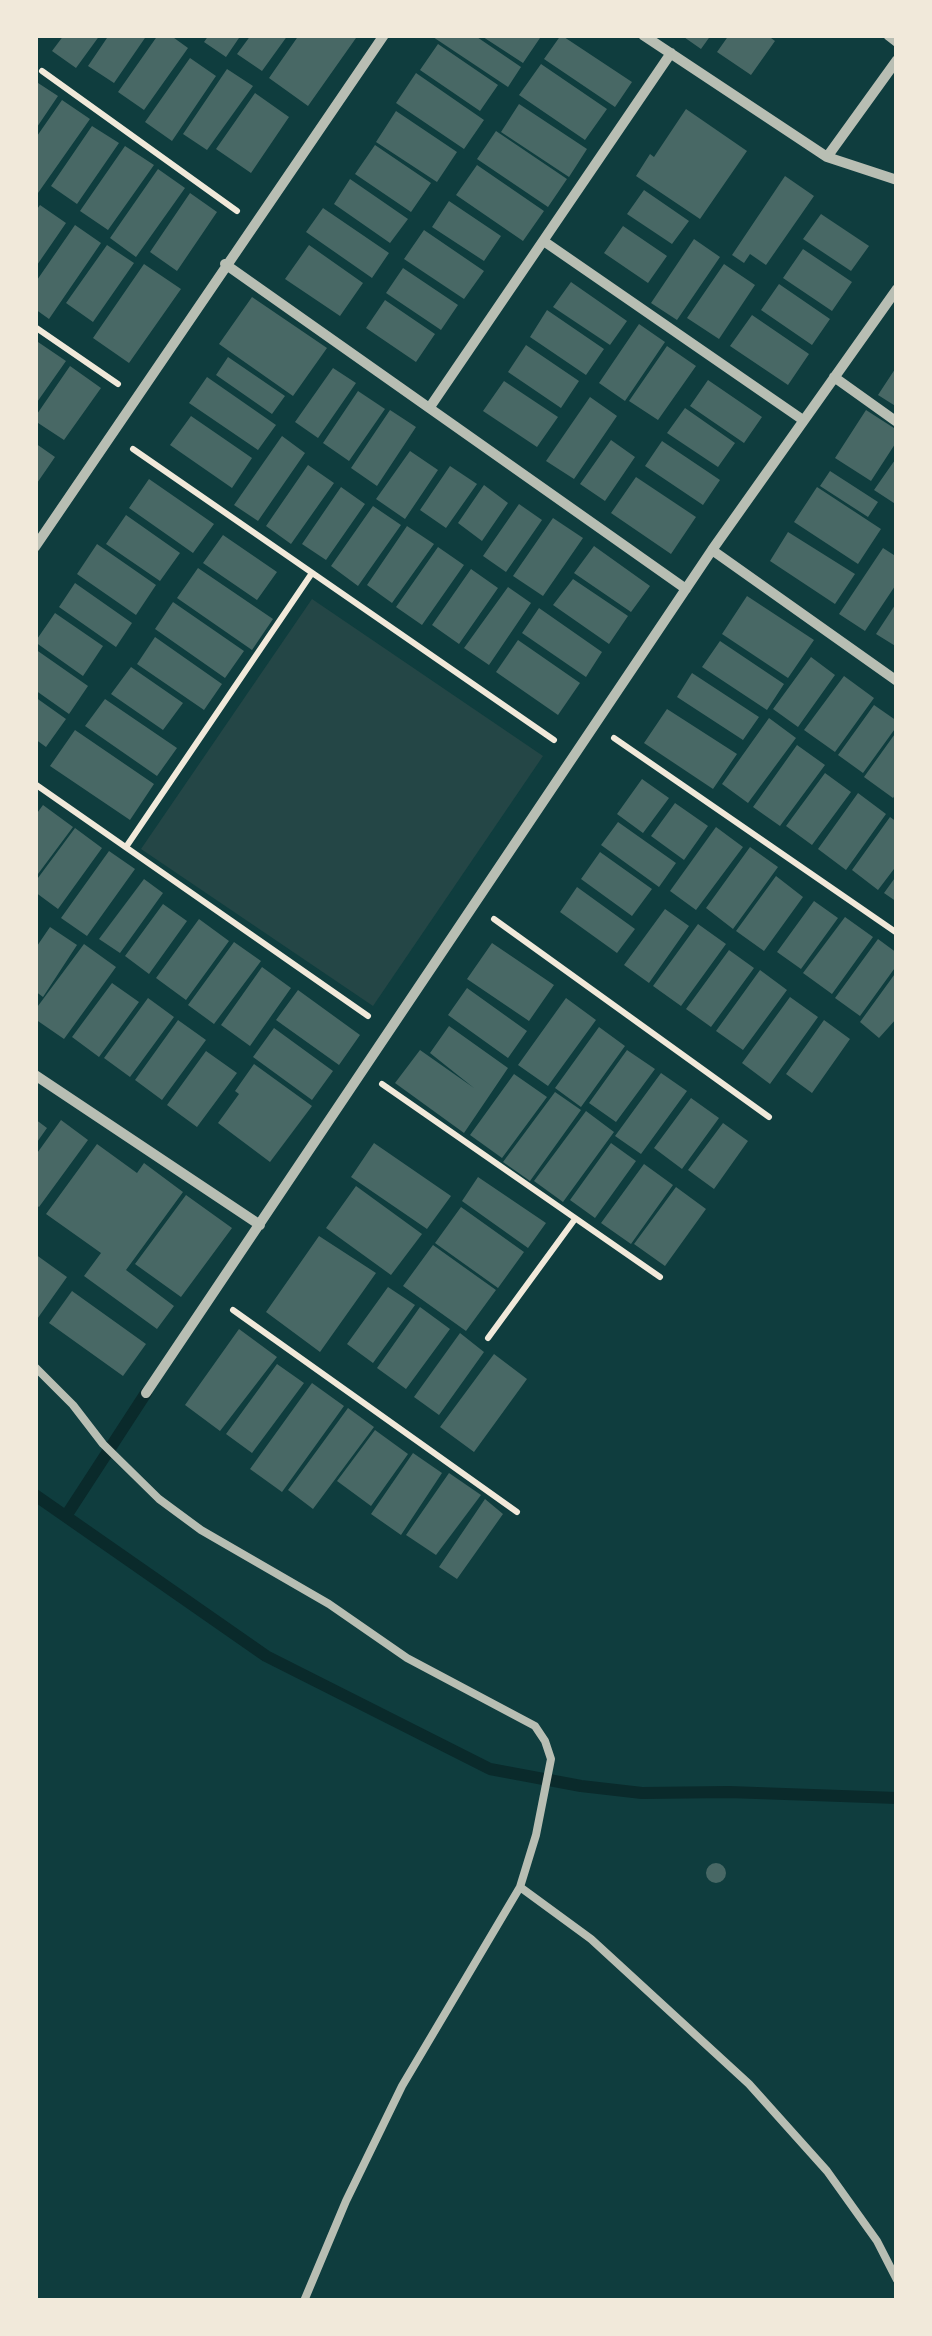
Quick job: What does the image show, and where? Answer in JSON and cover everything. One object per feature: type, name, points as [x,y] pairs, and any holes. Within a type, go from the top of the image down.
[{"type":"street","points":[[35,547],[384,35]]},
{"type":"street","points":[[643,35],[828,156],[897,180]]},
{"type":"street","points":[[888,35],[897,42]]},
{"type":"street","points":[[430,407],[671,53]]},
{"type":"street","points":[[828,156],[897,60]]},
{"type":"street","points":[[545,242],[803,420]]},
{"type":"street","points":[[225,264],[686,589]]},
{"type":"street","points":[[146,1393],[712,550],[897,288]]},
{"type":"street","points":[[834,377],[897,422]]},
{"type":"street","points":[[712,550],[897,682]]},
{"type":"street","points":[[35,1075],[260,1225]]},
{"type":"lane","points":[[35,1368],[159,1499],[408,1658],[535,1726],[551,1759],[536,1835],[520,1888],[402,2086],[346,2201],[304,2301]]},
{"type":"lane","points":[[520,1888],[592,1939],[749,2084],[827,2171],[877,2240],[897,2280]]},
{"type":"path","points":[[42,71],[254,223]]},
{"type":"path","points":[[35,326],[136,396]]},
{"type":"path","points":[[111,433],[576,755]]},
{"type":"path","points":[[126,847],[312,573]]},
{"type":"path","points":[[595,726],[897,933]]},
{"type":"path","points":[[35,784],[390,1031]]},
{"type":"path","points":[[476,905],[769,1117]]},
{"type":"path","points":[[364,1072],[660,1278]]},
{"type":"path","points":[[488,1338],[575,1218]]},
{"type":"path","points":[[214,1296],[517,1512]]},
{"type":"shaded area","points":[[312,599],[543,756],[373,1006],[141,849]]},
{"type":"building","points":[[64,35],[100,35],[76,68],[52,51]]},
{"type":"building","points":[[109,35],[147,35],[114,83],[88,66]]},
{"type":"building","points":[[158,35],[170,35],[188,48],[144,110],[118,92]]},
{"type":"building","points":[[209,35],[241,35],[226,57],[204,42]]},
{"type":"building","points":[[251,35],[288,35],[262,71],[237,54]]},
{"type":"building","points":[[299,35],[356,38],[308,106],[269,78]]},
{"type":"building","points":[[430,35],[474,35],[521,67],[508,87]]},
{"type":"building","points":[[480,35],[542,35],[523,63]]},
{"type":"building","points":[[561,35],[632,82],[615,107],[544,59]]},
{"type":"building","points":[[681,35],[711,35],[701,49]]},
{"type":"building","points":[[729,35],[767,35],[775,41],[751,75],[717,52]]},
{"type":"building","points":[[438,44],[498,85],[480,111],[420,70]]},
{"type":"building","points":[[190,58],[216,76],[172,141],[145,122]]},
{"type":"building","points":[[541,64],[607,109],[585,140],[519,95]]},
{"type":"building","points":[[227,69],[253,86],[207,150],[183,134]]},
{"type":"building","points":[[416,73],[484,120],[464,149],[396,103]]},
{"type":"building","points":[[35,81],[58,96],[35,130]]},
{"type":"building","points":[[255,93],[289,117],[251,173],[216,149]]},
{"type":"building","points":[[62,100],[90,119],[38,193],[35,139]]},
{"type":"building","points":[[519,104],[587,149],[569,177],[501,132]]},
{"type":"building","points":[[686,109],[747,151],[700,219],[636,176],[650,154],[654,157]]},
{"type":"building","points":[[396,111],[457,152],[437,182],[376,142]]},
{"type":"building","points":[[92,126],[119,143],[77,204],[51,186]]},
{"type":"building","points":[[496,131],[567,179],[548,207],[477,159]]},
{"type":"building","points":[[375,145],[431,183],[411,212],[355,174]]},
{"type":"building","points":[[125,146],[154,165],[108,230],[80,211]]},
{"type":"building","points":[[477,165],[544,211],[523,241],[456,195]]},
{"type":"building","points":[[158,169],[185,188],[136,257],[110,238]]},
{"type":"building","points":[[785,176],[814,196],[766,265],[750,254],[744,263],[732,255]]},
{"type":"building","points":[[350,179],[408,219],[390,243],[334,204]]},
{"type":"building","points":[[644,190],[689,221],[672,244],[627,214]]},
{"type":"building","points":[[190,193],[217,212],[177,271],[150,252]]},
{"type":"building","points":[[449,201],[501,236],[484,261],[432,227]]},
{"type":"building","points":[[40,205],[66,223],[35,268],[35,212]]},
{"type":"building","points":[[323,208],[389,253],[372,278],[306,232]]},
{"type":"building","points":[[821,214],[869,246],[851,271],[803,239]]},
{"type":"building","points":[[75,225],[101,243],[49,319],[35,309],[35,283]]},
{"type":"building","points":[[623,226],[667,256],[648,283],[604,253]]},
{"type":"building","points":[[424,230],[484,271],[464,299],[404,259]]},
{"type":"building","points":[[694,239],[720,257],[677,320],[651,303]]},
{"type":"building","points":[[107,245],[134,263],[93,322],[66,303]]},
{"type":"building","points":[[309,245],[363,283],[340,316],[285,279]]},
{"type":"building","points":[[803,249],[852,282],[832,311],[783,278]]},
{"type":"building","points":[[144,264],[181,289],[129,363],[93,338]]},
{"type":"building","points":[[724,264],[755,285],[719,339],[687,318]]},
{"type":"building","points":[[403,268],[458,305],[441,330],[386,293]]},
{"type":"building","points":[[571,282],[627,321],[610,345],[553,307]]},
{"type":"building","points":[[779,284],[830,319],[812,345],[761,310]]},
{"type":"building","points":[[252,297],[327,348],[293,396],[219,344]]},
{"type":"building","points":[[385,300],[435,334],[416,362],[366,328]]},
{"type":"building","points":[[547,310],[604,349],[586,375],[530,337]]},
{"type":"building","points":[[752,315],[809,354],[788,385],[730,346]]},
{"type":"building","points":[[639,324],[665,342],[625,401],[599,383]]},
{"type":"building","points":[[38,342],[66,361],[35,405],[35,346]]},
{"type":"building","points":[[526,345],[579,381],[561,408],[508,372]]},
{"type":"building","points":[[667,346],[696,366],[658,420],[629,401]]},
{"type":"building","points":[[228,357],[285,396],[272,414],[216,375]]},
{"type":"building","points":[[70,366],[101,388],[64,440],[35,421],[35,417]]},
{"type":"building","points":[[897,366],[897,407],[878,395]]},
{"type":"building","points":[[333,368],[356,383],[318,438],[295,422]]},
{"type":"building","points":[[207,377],[276,425],[258,450],[189,403]]},
{"type":"building","points":[[708,380],[762,417],[744,443],[690,406]]},
{"type":"building","points":[[504,381],[558,417],[537,447],[483,411]]},
{"type":"building","points":[[358,391],[385,409],[349,461],[323,443]]},
{"type":"building","points":[[590,397],[617,416],[574,479],[546,461]]},
{"type":"building","points":[[685,408],[735,443],[718,467],[667,433]]},
{"type":"building","points":[[390,410],[416,427],[377,486],[351,468]]},
{"type":"building","points":[[866,410],[897,430],[897,441],[871,481],[835,458]]},
{"type":"building","points":[[191,416],[252,458],[232,488],[170,445]]},
{"type":"building","points":[[282,436],[305,453],[258,521],[234,505]]},
{"type":"building","points":[[611,440],[635,457],[605,501],[580,484]]},
{"type":"building","points":[[662,441],[720,480],[703,505],[645,466]]},
{"type":"building","points":[[35,443],[55,457],[35,486]]},
{"type":"building","points":[[410,451],[438,470],[405,519],[376,499]]},
{"type":"building","points":[[897,457],[897,505],[874,490]]},
{"type":"building","points":[[308,465],[334,483],[291,544],[266,526]]},
{"type":"building","points":[[450,466],[477,484],[446,528],[420,510]]},
{"type":"building","points":[[830,471],[878,502],[868,517],[820,486]]},
{"type":"building","points":[[636,477],[696,517],[671,554],[611,513]]},
{"type":"building","points":[[149,479],[214,524],[193,553],[129,508]]},
{"type":"building","points":[[484,485],[508,503],[482,541],[458,523]]},
{"type":"building","points":[[341,487],[365,504],[326,560],[302,544]]},
{"type":"building","points":[[817,487],[881,529],[858,564],[794,522]]},
{"type":"building","points":[[519,504],[542,520],[506,572],[483,556]]},
{"type":"building","points":[[373,506],[401,525],[358,586],[331,566]]},
{"type":"building","points":[[126,515],[180,553],[160,581],[106,544]]},
{"type":"building","points":[[553,518],[583,538],[543,596],[513,576]]},
{"type":"building","points":[[407,526],[434,544],[392,603],[367,585]]},
{"type":"building","points":[[788,532],[855,574],[835,604],[770,561]]},
{"type":"building","points":[[223,535],[277,572],[257,600],[203,563]]},
{"type":"building","points":[[97,544],[156,585],[136,615],[77,574]]},
{"type":"building","points":[[594,546],[650,586],[631,612],[574,573]]},
{"type":"building","points":[[438,547],[464,565],[422,625],[396,607]]},
{"type":"building","points":[[883,548],[897,557],[897,583],[865,631],[839,614]]},
{"type":"building","points":[[198,568],[273,619],[252,650],[177,598]]},
{"type":"building","points":[[471,569],[498,588],[459,644],[432,625]]},
{"type":"building","points":[[573,579],[628,616],[609,644],[553,605]]},
{"type":"building","points":[[75,583],[132,623],[116,647],[59,607]]},
{"type":"building","points":[[508,587],[531,603],[489,665],[464,648]]},
{"type":"building","points":[[747,596],[814,640],[788,678],[722,634]]},
{"type":"building","points":[[173,602],[244,651],[225,678],[155,629]]},
{"type":"building","points":[[897,602],[897,647],[876,634]]},
{"type":"building","points":[[539,608],[602,652],[586,677],[522,633]]},
{"type":"building","points":[[55,613],[103,646],[83,676],[35,642]]},
{"type":"building","points":[[155,637],[222,684],[204,710],[137,664]]},
{"type":"building","points":[[518,640],[580,683],[558,715],[496,672]]},
{"type":"building","points":[[720,641],[784,684],[767,710],[702,667]]},
{"type":"building","points":[[35,649],[88,686],[69,714],[35,690]]},
{"type":"building","points":[[811,657],[835,675],[798,727],[773,709]]},
{"type":"building","points":[[131,667],[183,703],[163,730],[111,694]]},
{"type":"building","points":[[692,673],[759,717],[743,740],[677,697]]},
{"type":"building","points":[[844,676],[874,698],[835,752],[804,730]]},
{"type":"building","points":[[35,697],[66,719],[46,747],[35,739]]},
{"type":"building","points":[[105,699],[177,748],[157,776],[85,726]]},
{"type":"building","points":[[874,705],[897,721],[897,726],[863,773],[838,755]]},
{"type":"building","points":[[667,709],[737,754],[713,789],[644,743]]},
{"type":"building","points":[[769,718],[796,738],[748,803],[722,784]]},
{"type":"building","points":[[75,730],[154,784],[130,820],[50,766]]},
{"type":"building","points":[[897,731],[897,793],[893,798],[864,777]]},
{"type":"building","points":[[797,745],[825,765],[780,826],[753,807]]},
{"type":"building","points":[[825,773],[851,792],[812,845],[786,826]]},
{"type":"building","points":[[642,779],[669,798],[643,833],[617,814]]},
{"type":"building","points":[[858,793],[886,814],[846,870],[818,849]]},
{"type":"building","points":[[675,803],[708,826],[684,860],[651,836]]},
{"type":"building","points":[[43,805],[73,827],[35,878],[35,816]]},
{"type":"building","points":[[890,817],[897,822],[897,865],[878,890],[852,870]]},
{"type":"building","points":[[618,822],[676,863],[659,887],[601,845]]},
{"type":"building","points":[[716,827],[743,847],[696,910],[670,891]]},
{"type":"building","points":[[75,828],[102,848],[58,909],[35,892],[35,882]]},
{"type":"building","points":[[750,847],[778,867],[733,929],[706,908]]},
{"type":"building","points":[[109,851],[135,869],[87,936],[61,918]]},
{"type":"building","points":[[600,852],[652,889],[632,916],[581,879]]},
{"type":"building","points":[[897,875],[897,902],[884,893]]},
{"type":"building","points":[[776,876],[803,897],[764,951],[736,931]]},
{"type":"building","points":[[144,879],[163,893],[120,953],[99,939]]},
{"type":"building","points":[[577,887],[635,929],[617,953],[560,912]]},
{"type":"building","points":[[814,901],[838,918],[801,969],[777,952]]},
{"type":"building","points":[[163,904],[187,921],[149,974],[125,956]]},
{"type":"building","points":[[665,909],[689,926],[649,983],[624,965]]},
{"type":"building","points":[[845,917],[873,937],[832,994],[803,973]]},
{"type":"building","points":[[199,919],[229,941],[186,1000],[156,978]]},
{"type":"building","points":[[698,924],[726,944],[681,1006],[653,986]]},
{"type":"building","points":[[50,927],[77,945],[43,997],[35,991],[35,949]]},
{"type":"building","points":[[878,939],[897,953],[897,965],[860,1016],[835,998]]},
{"type":"building","points":[[234,942],[261,961],[214,1024],[188,1005]]},
{"type":"building","points":[[492,943],[554,985],[529,1021],[467,979]]},
{"type":"building","points":[[84,944],[116,967],[64,1039],[35,1019],[35,1010]]},
{"type":"building","points":[[729,950],[754,968],[711,1027],[686,1009]]},
{"type":"building","points":[[262,967],[291,988],[250,1046],[221,1025]]},
{"type":"building","points":[[760,970],[787,990],[743,1050],[716,1031]]},
{"type":"building","points":[[897,971],[897,1018],[879,1038],[860,1022]]},
{"type":"building","points":[[112,983],[139,1002],[99,1057],[72,1037]]},
{"type":"building","points":[[467,988],[527,1031],[508,1058],[448,1015]]},
{"type":"building","points":[[298,990],[360,1035],[339,1065],[276,1020]]},
{"type":"building","points":[[790,997],[818,1017],[770,1084],[742,1063]]},
{"type":"building","points":[[148,998],[174,1017],[130,1077],[104,1058]]},
{"type":"building","points":[[566,998],[596,1020],[548,1086],[518,1065]]},
{"type":"building","points":[[178,1020],[206,1040],[162,1100],[135,1080]]},
{"type":"building","points":[[824,1020],[850,1039],[812,1093],[786,1074]]},
{"type":"building","points":[[449,1026],[508,1068],[464,1133],[395,1083],[420,1050],[474,1088],[430,1053]]},
{"type":"building","points":[[599,1027],[625,1046],[581,1107],[555,1088]]},
{"type":"building","points":[[274,1028],[333,1071],[312,1100],[253,1057]]},
{"type":"building","points":[[627,1050],[655,1069],[616,1122],[589,1103]]},
{"type":"building","points":[[206,1051],[237,1073],[197,1127],[167,1105]]},
{"type":"building","points":[[254,1064],[312,1106],[270,1162],[218,1123]]},
{"type":"building","points":[[661,1073],[687,1091],[641,1154],[615,1136]]},
{"type":"building","points":[[514,1074],[547,1097],[502,1158],[470,1135]]},
{"type":"building","points":[[555,1092],[581,1110],[530,1181],[503,1162]]},
{"type":"building","points":[[691,1098],[719,1118],[682,1169],[654,1148]]},
{"type":"building","points":[[586,1111],[614,1132],[563,1202],[534,1181]]},
{"type":"building","points":[[35,1119],[47,1128],[35,1145]]},
{"type":"building","points":[[61,1120],[88,1140],[39,1207],[35,1204],[35,1156]]},
{"type":"building","points":[[723,1123],[748,1141],[714,1189],[688,1170]]},
{"type":"building","points":[[374,1143],[451,1196],[427,1229],[351,1177]]},
{"type":"building","points":[[611,1143],[636,1161],[595,1218],[570,1200]]},
{"type":"building","points":[[97,1144],[137,1173],[144,1163],[183,1192],[126,1270],[174,1306],[157,1329],[84,1276],[101,1253],[46,1214]]},
{"type":"building","points":[[644,1164],[673,1185],[631,1244],[601,1223]]},
{"type":"building","points":[[478,1177],[546,1223],[528,1248],[462,1201]]},
{"type":"building","points":[[356,1186],[422,1234],[391,1275],[326,1228]]},
{"type":"building","points":[[676,1187],[706,1209],[665,1266],[634,1244]]},
{"type":"building","points":[[186,1195],[232,1228],[181,1297],[135,1264]]},
{"type":"building","points":[[461,1207],[524,1252],[498,1288],[435,1243]]},
{"type":"building","points":[[319,1236],[376,1273],[320,1352],[266,1312]]},
{"type":"building","points":[[433,1245],[496,1290],[466,1331],[403,1286]]},
{"type":"building","points":[[35,1254],[67,1277],[35,1322]]},
{"type":"building","points":[[388,1287],[415,1305],[373,1363],[347,1344]]},
{"type":"building","points":[[72,1291],[146,1344],[123,1376],[49,1323]]},
{"type":"building","points":[[420,1307],[450,1329],[406,1389],[377,1368]]},
{"type":"building","points":[[239,1329],[277,1357],[220,1431],[185,1405]]},
{"type":"building","points":[[460,1333],[484,1352],[439,1415],[414,1397]]},
{"type":"building","points":[[494,1354],[527,1379],[474,1452],[440,1427]]},
{"type":"building","points":[[277,1364],[304,1383],[252,1453],[226,1434]]},
{"type":"building","points":[[312,1383],[344,1406],[282,1492],[250,1469]]},
{"type":"building","points":[[348,1408],[374,1427],[313,1509],[288,1490]]},
{"type":"building","points":[[375,1430],[408,1454],[371,1506],[337,1481]]},
{"type":"building","points":[[413,1453],[442,1473],[401,1535],[371,1514]]},
{"type":"building","points":[[449,1473],[481,1495],[436,1555],[406,1535]]},
{"type":"building","points":[[485,1499],[503,1514],[457,1579],[439,1567]]},
{"type":"building","points":[[716,1863],[726,1873],[716,1883],[706,1873]]},
{"type":"waterway","points":[[66,1516],[146,1393]]},
{"type":"waterway","points":[[35,1495],[266,1656],[490,1769],[642,1793],[897,1798]]}]
